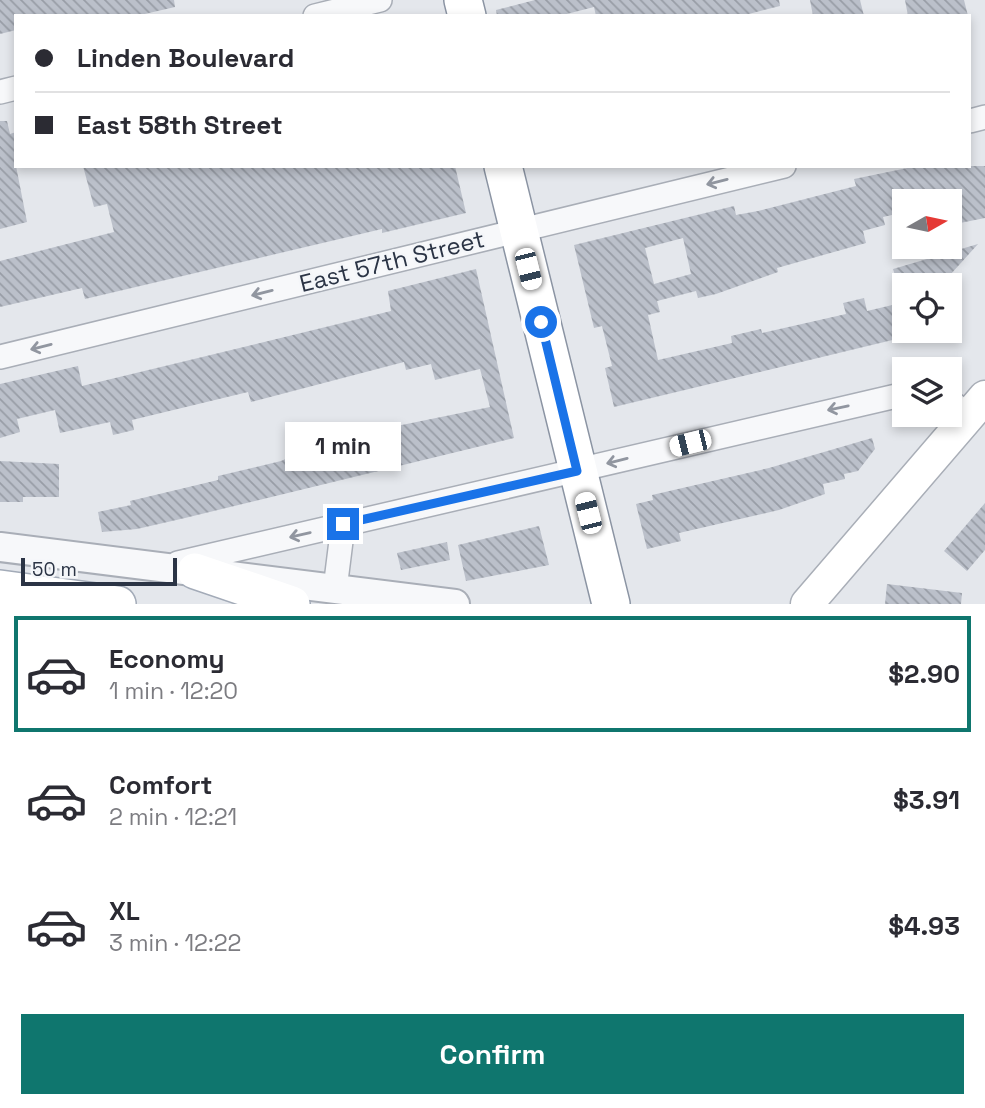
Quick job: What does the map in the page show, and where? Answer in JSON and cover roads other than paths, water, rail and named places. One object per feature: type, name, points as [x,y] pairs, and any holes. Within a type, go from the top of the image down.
[{"type":"highway","points":[[503,168],[611,604]]},
{"type":"main road","points":[[807,604],[968,405]]},
{"type":"main road","points":[[195,571],[292,604]]},
{"type":"main road","points":[[0,588],[118,604]]},
{"type":"street","points":[[323,14],[380,0]]},
{"type":"street","name":"East 57th Street","points":[[0,358],[776,168]]},
{"type":"street","points":[[161,567],[892,397]]},
{"type":"street","points":[[335,589],[343,524]]},
{"type":"street","points":[[0,547],[455,604]]}]
